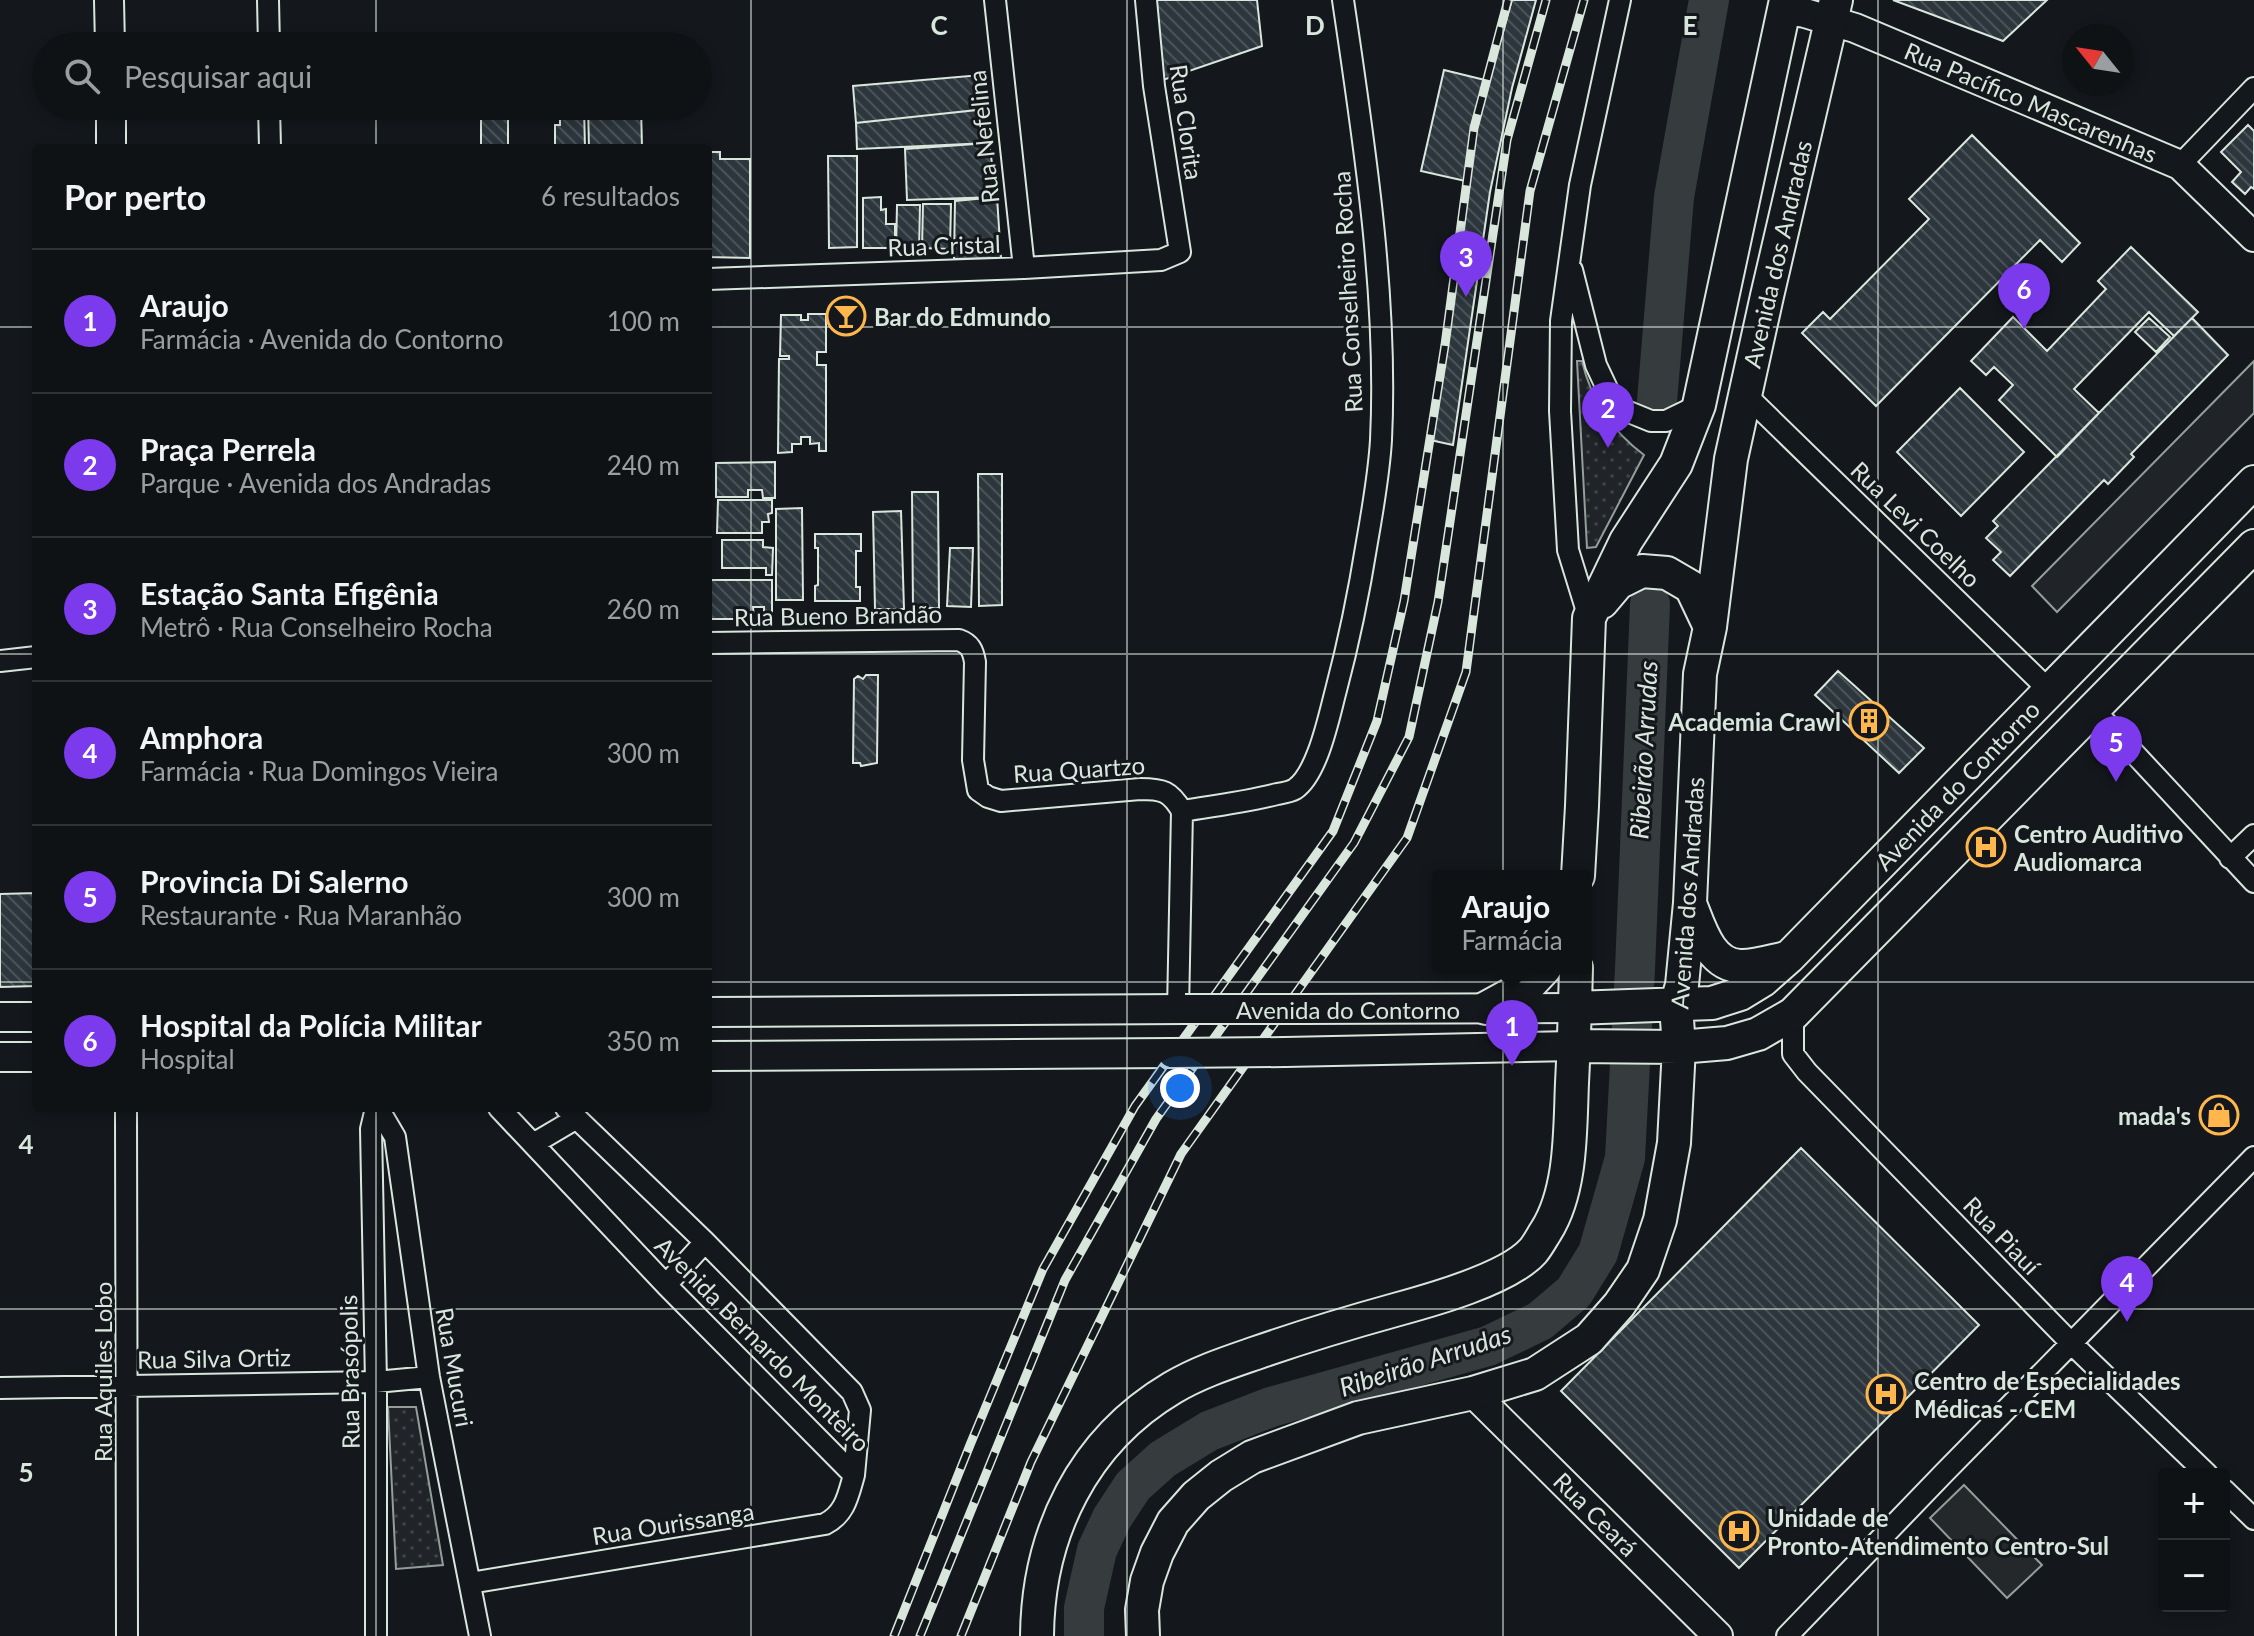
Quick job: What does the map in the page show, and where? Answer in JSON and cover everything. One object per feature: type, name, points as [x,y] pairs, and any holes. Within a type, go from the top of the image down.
[{"type":"main road","points":[[109,0],[110,32]]},
{"type":"main road","name":"Rua Pacífico Mascarenhas","points":[[1784,5],[1833,10],[1918,54],[2180,165],[2254,237]]},
{"type":"main road","name":"Avenida dos Andradas","points":[[1578,870],[1589,618],[1626,541],[1676,464],[1699,405],[1784,5]]},
{"type":"main road","name":"Avenida dos Andradas","points":[[1143,1636],[1142,1610],[1147,1581],[1157,1553],[1173,1522],[1196,1496],[1221,1476],[1252,1457],[1358,1418],[1473,1393],[1535,1374],[1589,1339],[1619,1305],[1643,1270],[1660,1220],[1674,1143],[1674,1046],[1670,1005],[1682,985],[1690,903],[1700,674],[1710,627],[1731,459],[1833,10]]},
{"type":"main road","points":[[111,120],[111,144]]},
{"type":"main road","name":"Avenida do Contorno","points":[[712,1012],[1585,1008],[1712,1003],[1740,994],[1763,980],[1789,957],[2254,482]]},
{"type":"main road","name":"Avenida do Contorno","points":[[712,1056],[1674,1046],[1746,1039],[1793,1014],[2254,546]]},
{"type":"main road","points":[[1589,618],[1618,583],[1642,571],[1667,573],[1691,587],[1710,627]]},
{"type":"main road","points":[[2078,663],[2074,678],[2077,689],[2093,709]]},
{"type":"main road","points":[[2050,691],[2061,700],[2068,717],[2063,739]]},
{"type":"main road","points":[[1690,903],[1705,943],[1732,966],[1789,957]]},
{"type":"main road","points":[[1486,1008],[1530,984],[1539,974]]},
{"type":"main road","points":[[1037,1636],[1037,1608],[1044,1563],[1055,1526],[1072,1490],[1093,1458],[1145,1406],[1206,1370],[1360,1319],[1436,1299],[1506,1271],[1531,1252],[1549,1227],[1569,1155],[1585,1046],[1585,1008],[1577,974]]},
{"type":"main road","points":[[0,1017],[32,1017]]},
{"type":"main road","points":[[0,1057],[32,1057]]},
{"type":"main road","name":"Rua Ceará","points":[[1473,1393],[1718,1636]]},
{"type":"street","points":[[268,0],[269,32]]},
{"type":"street","name":"Rua Nefelina","points":[[995,0],[1024,268]]},
{"type":"street","name":"Rua Clorita","points":[[1146,0],[1154,86],[1180,252]]},
{"type":"street","name":"Rua Conselheiro Rocha","points":[[1182,811],[1294,790],[1313,763],[1326,727],[1355,611],[1381,441],[1380,335],[1360,118],[1343,0]]},
{"type":"street","name":"Avenida dos Andradas","points":[[1589,618],[1568,550],[1561,438],[1561,321],[1580,185],[1620,0]]},
{"type":"street","points":[[2180,165],[2254,88]]},
{"type":"street","points":[[269,120],[270,144]]},
{"type":"street","name":"Rua Cristal","points":[[712,279],[1024,268],[1161,260],[1180,252]]},
{"type":"street","name":"Avenida dos Andradas","points":[[1570,258],[1596,365],[1612,399],[1624,410],[1651,421],[1666,421],[1699,405]]},
{"type":"street","name":"Rua Levi Coelho","points":[[1745,394],[2050,691]]},
{"type":"street","name":"Rua Bueno Brandão","points":[[712,643],[949,639],[968,643]]},
{"type":"street","name":"Rua Quartzo","points":[[968,643],[975,662],[973,760],[978,790],[1001,801],[1159,789],[1173,797],[1182,811]]},
{"type":"street","points":[[0,661],[32,657]]},
{"type":"street","points":[[2093,709],[2254,882]]},
{"type":"street","points":[[1182,811],[1182,1010]]},
{"type":"street","points":[[2230,858],[2254,835]]},
{"type":"street","name":"Rua Piauí","points":[[1793,1014],[1793,1054],[1807,1072],[2071,1343],[2201,1468]]},
{"type":"street","name":"Rua Aquiles Lobo","points":[[126,1112],[127,1636]]},
{"type":"street","name":"Rua Brasópolis","points":[[376,1112],[371,1129],[376,1382],[376,1636]]},
{"type":"street","name":"Rua Mucuri","points":[[379,1112],[395,1137],[429,1377],[480,1636]]},
{"type":"street","name":"Avenida Bernardo Monteiro","points":[[503,1112],[666,1285],[854,1475]]},
{"type":"street","points":[[533,1144],[572,1113]]},
{"type":"street","name":"Avenida Bernardo Monteiro","points":[[572,1113],[705,1242],[852,1392],[860,1410],[854,1475]]},
{"type":"street","points":[[1787,1636],[2254,1157]]},
{"type":"street","points":[[666,1285],[705,1242]]},
{"type":"street","name":"Rua Silva Ortiz","points":[[0,1388],[376,1382],[429,1377]]},
{"type":"street","name":"Rua Ourissanga","points":[[470,1583],[825,1524],[843,1510],[854,1475]]},
{"type":"street","points":[[2230,1496],[2254,1519]]},
{"type":"shaded area","points":[[1577,361],[1582,361],[1591,389],[1604,414],[1622,436],[1644,455],[1596,547],[1587,548]]},
{"type":"shaded area","points":[[2254,361],[2254,413],[2057,612],[2032,586]]},
{"type":"shaded area","points":[[388,1407],[416,1407],[443,1565],[396,1569]]},
{"type":"shaded area","points":[[1964,1485],[2042,1565],[2007,1598],[1930,1518]]},
{"type":"building","points":[[1154,0],[1257,0],[1262,46],[1163,80]]},
{"type":"building","points":[[1512,0],[1536,0],[1512,88],[1490,192],[1453,445],[1430,440],[1470,182],[1421,171],[1444,70],[1489,81]]},
{"type":"building","points":[[1893,0],[2047,0],[2003,41]]},
{"type":"building","points":[[981,75],[986,109],[856,123],[853,86]]},
{"type":"building","points":[[986,109],[989,143],[857,149],[856,123]]},
{"type":"building","points":[[481,120],[508,120],[508,144],[481,144]]},
{"type":"building","points":[[560,120],[584,120],[585,144],[555,144],[555,125],[560,125]]},
{"type":"building","points":[[588,120],[641,120],[642,144],[589,144]]},
{"type":"building","points":[[2248,125],[2254,131],[2254,189],[2251,187],[2245,194],[2232,182],[2241,172],[2221,152]]},
{"type":"building","points":[[1972,135],[2080,243],[2062,262],[2040,240],[1876,406],[1802,333],[1823,312],[1830,319],[1929,219],[1909,199]]},
{"type":"building","points":[[989,143],[997,197],[907,200],[905,149]]},
{"type":"building","points":[[712,152],[720,152],[720,159],[750,159],[750,258],[712,257]]},
{"type":"building","points":[[828,156],[857,156],[857,247],[829,248]]},
{"type":"building","points":[[881,197],[881,210],[886,209],[886,224],[895,224],[895,248],[863,248],[863,198]]},
{"type":"building","points":[[997,197],[1001,258],[954,259],[955,201]]},
{"type":"building","points":[[923,204],[951,204],[950,249],[922,248]]},
{"type":"building","points":[[897,205],[920,205],[919,251],[896,251]]},
{"type":"building","points":[[2131,247],[2198,312],[2174,336],[2149,312],[2074,389],[2099,413],[2057,457],[1999,400],[2013,385],[1994,367],[1986,375],[1971,361],[2013,317],[2047,351],[2106,289],[2098,281]]},
{"type":"building","points":[[808,314],[826,314],[826,352],[817,352],[817,365],[826,365],[826,451],[819,451],[819,443],[810,444],[810,437],[801,437],[801,444],[792,444],[792,452],[778,453],[779,359],[789,359],[789,356],[780,356],[781,315],[801,315],[801,320],[808,320]]},
{"type":"building","points":[[2149,318],[2170,337],[2156,352],[2135,332]]},
{"type":"building","points":[[2192,318],[2228,355],[2131,454],[2134,457],[2108,484],[2104,480],[2010,576],[1993,560],[2001,552],[1986,538],[1998,526],[1993,521]]},
{"type":"building","points":[[1960,388],[2024,452],[1961,516],[1897,452]]},
{"type":"building","points":[[775,462],[775,498],[763,498],[762,490],[748,490],[748,497],[716,497],[716,463]]},
{"type":"building","points":[[978,474],[1002,474],[1002,605],[979,606]]},
{"type":"building","points":[[912,492],[938,492],[939,608],[913,608]]},
{"type":"building","points":[[718,500],[772,500],[769,522],[762,522],[762,533],[717,533]]},
{"type":"building","points":[[802,508],[803,600],[776,600],[776,509]]},
{"type":"building","points":[[901,511],[904,609],[875,609],[873,512]]},
{"type":"building","points":[[815,534],[861,534],[861,551],[856,551],[856,587],[860,587],[860,601],[815,601],[818,548],[815,548]]},
{"type":"building","points":[[722,540],[763,540],[763,547],[773,548],[772,575],[766,575],[766,568],[722,568]]},
{"type":"building","points":[[950,548],[973,548],[971,607],[947,606]]},
{"type":"building","points":[[712,580],[772,580],[772,619],[764,619],[764,607],[753,607],[754,619],[712,619]]},
{"type":"building","name":"Academia Crawl","points":[[1838,671],[1924,748],[1899,773],[1815,695]]},
{"type":"building","points":[[866,675],[878,675],[877,763],[861,766],[860,763],[853,763],[854,679],[858,676],[863,679]]},
{"type":"building","points":[[32,893],[32,986],[0,987],[0,894]]},
{"type":"building","points":[[1801,1148],[1979,1325],[1739,1568],[1561,1391]]},
{"type":"waterway","name":"Ribeirão Arrudas","points":[[1657,401],[1674,197],[1709,0]]},
{"type":"waterway","name":"Ribeirão Arrudas","points":[[1084,1636],[1084,1608],[1097,1550],[1112,1518],[1133,1486],[1163,1459],[1209,1431],[1271,1407],[1488,1346],[1540,1321],[1574,1292],[1598,1253],[1625,1158],[1650,604]]},
{"type":"railway","points":[[894,1636],[1043,1269],[1135,1106],[1333,831],[1377,721],[1404,601],[1445,345],[1474,128],[1508,0]]},
{"type":"railway","points":[[920,1636],[1065,1280],[1156,1119],[1354,843],[1409,737],[1438,602],[1507,140],[1546,0]]},
{"type":"railway","points":[[961,1636],[1031,1462],[1181,1154],[1407,838],[1466,672],[1530,191],[1584,0]]},
{"type":"place","name":"Estação Santa Efigênia","points":[[1466,297]]},
{"type":"place","name":"Bar do Edmundo","points":[[846,316]]},
{"type":"place","name":"Hospital da Polícia Militar","points":[[2024,329]]},
{"type":"place","name":"Praça Perrela","points":[[1608,448]]},
{"type":"place","name":"Academia Crawl","points":[[1869,721]]},
{"type":"place","name":"Provincia Di Salerno","points":[[2116,782]]},
{"type":"place","name":"Centro Auditivo Audiomarca","points":[[1986,847]]},
{"type":"place","name":"Araujo","points":[[1512,1066]]},
{"type":"place","name":"mada's","points":[[2219,1115]]},
{"type":"place","name":"Amphora","points":[[2127,1322]]},
{"type":"place","name":"Centro de Especialidades Médicas - CEM","points":[[1886,1394]]},
{"type":"place","name":"Unidade de Pronto-Atendimento Centro-Sul","points":[[1739,1531]]}]
